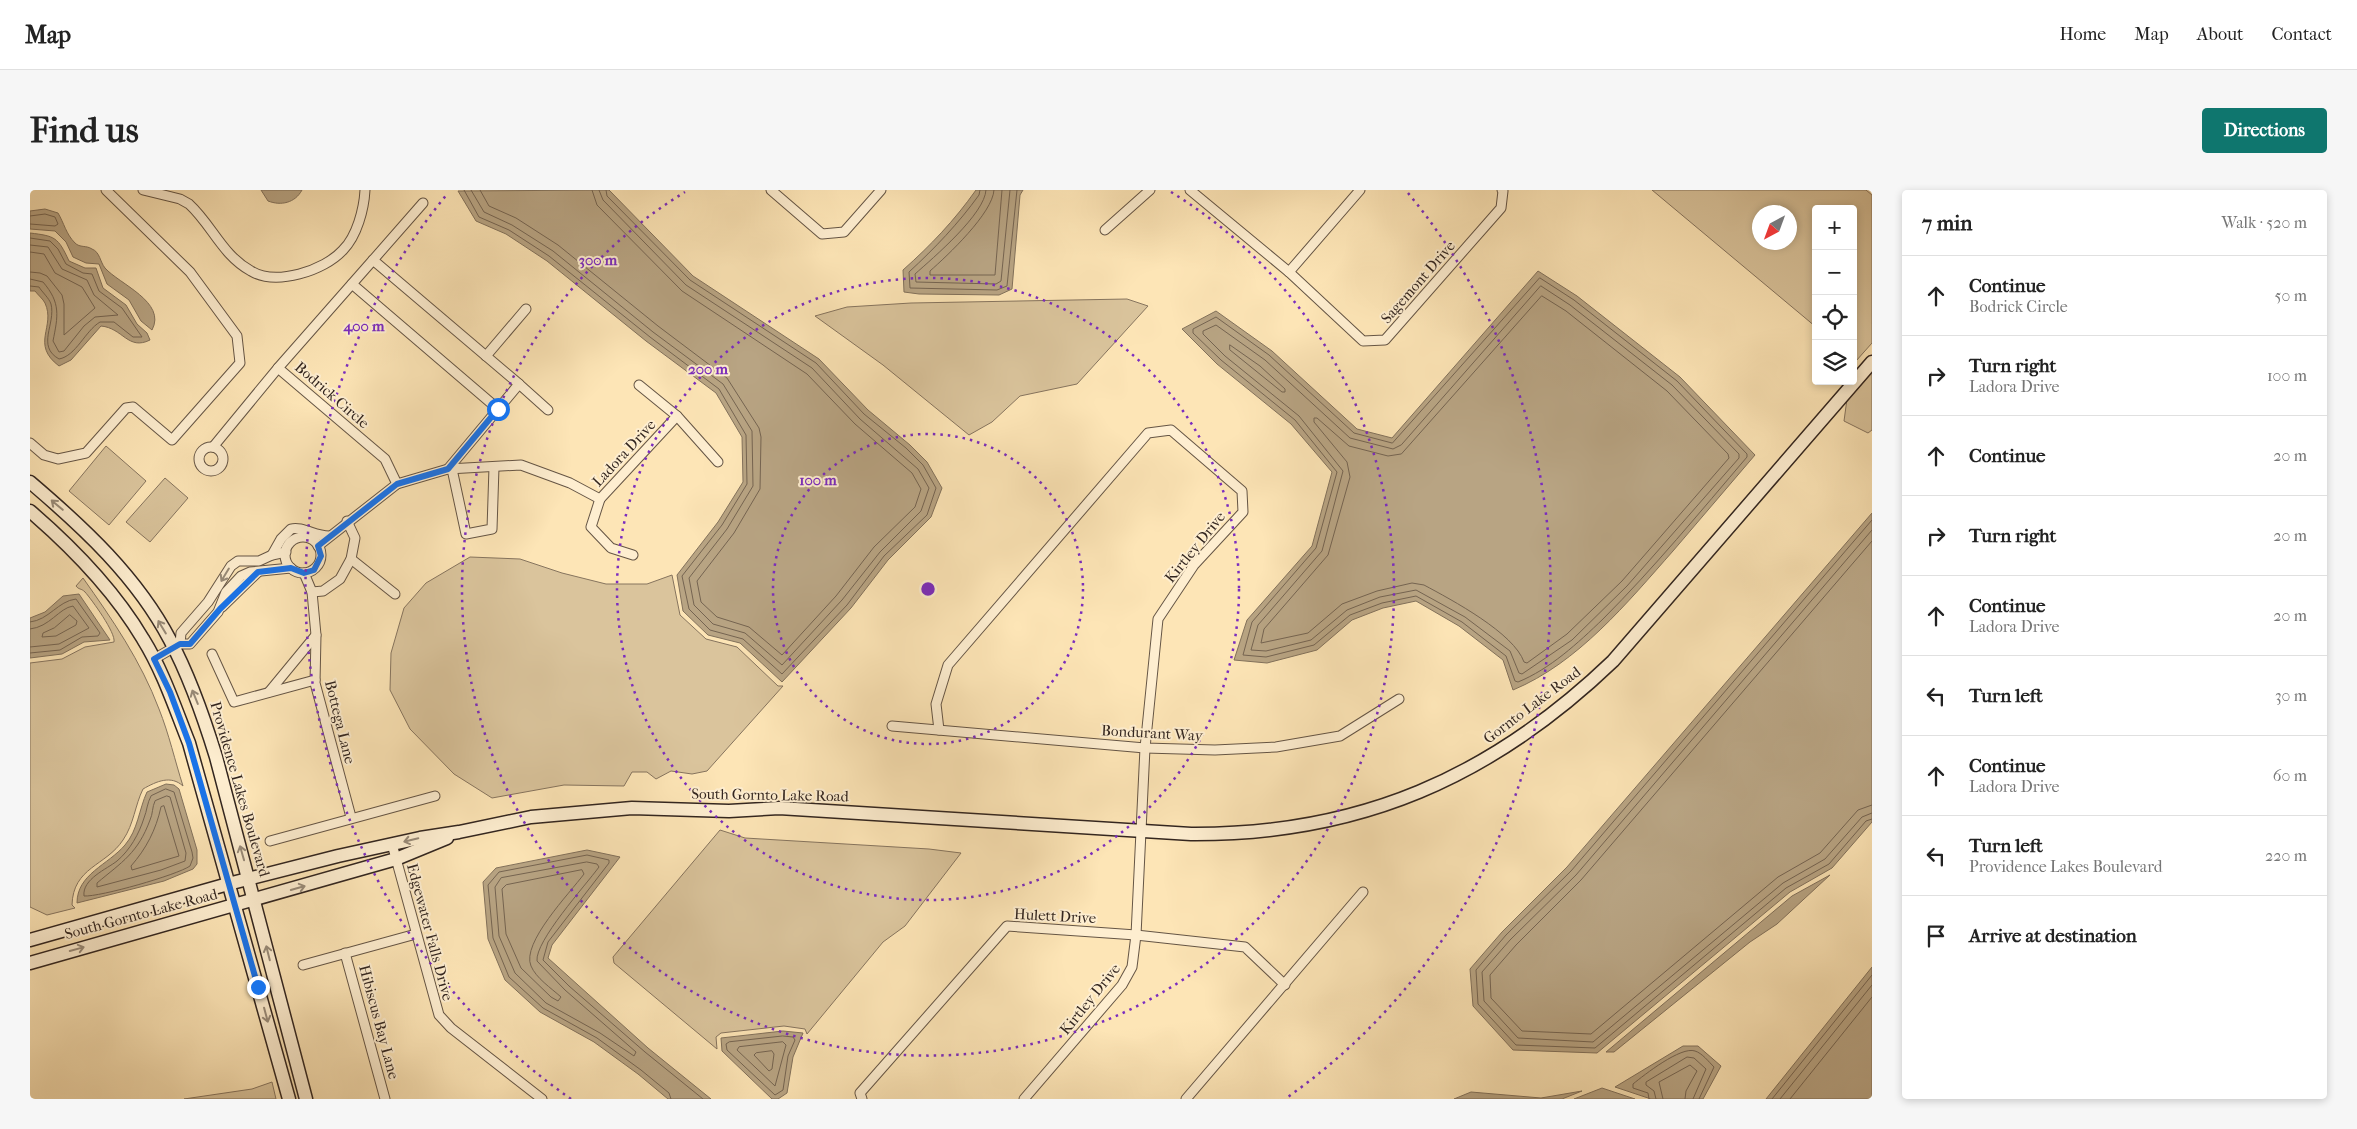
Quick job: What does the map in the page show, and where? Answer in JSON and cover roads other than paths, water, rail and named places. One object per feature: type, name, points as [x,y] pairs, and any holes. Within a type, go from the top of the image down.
[{"type":"street","points":[[30,443],[44,455],[58,459],[86,452],[126,408],[133,407],[172,440],[240,363],[237,336],[190,272],[106,190]]},
{"type":"street","points":[[143,190],[180,199],[189,204],[230,257],[252,272],[277,277],[297,276],[322,265],[343,251],[353,234],[364,203],[365,190]]},
{"type":"street","points":[[771,190],[822,234],[844,232],[881,190]]},
{"type":"street","points":[[1105,230],[1150,190]]},
{"type":"street","name":"Sagemont Drive","points":[[1190,190],[1289,272],[1363,341],[1385,340],[1501,208],[1504,192],[1502,190]]},
{"type":"street","points":[[1289,272],[1360,190]]},
{"type":"street","name":"Bodrick Circle","points":[[397,484],[385,459],[278,368],[423,203]]},
{"type":"street","points":[[373,260],[548,410]]},
{"type":"street","points":[[352,284],[498,409]]},
{"type":"street","points":[[486,356],[526,309]]},
{"type":"street","name":"Gornto Lake Road","points":[[1142,831],[1236,835],[1319,823],[1374,809],[1415,795],[1484,761],[1564,705],[1613,661],[1872,362]]},
{"type":"street","points":[[213,447],[278,368]]},
{"type":"street","points":[[494,466],[492,530],[466,534],[450,469],[519,384]]},
{"type":"street","points":[[639,385],[677,416],[718,462]]},
{"type":"street","name":"Ladora Drive","points":[[318,546],[347,521],[369,507],[397,484],[450,469],[521,465],[570,483],[600,499],[677,416]]},
{"type":"street","name":"Kirtley Drive","points":[[939,730],[936,704],[948,665],[1148,434],[1171,430],[1242,491],[1243,512],[1194,566],[1158,619],[1145,748],[1136,935],[1132,967],[1122,984],[1024,1099]]},
{"type":"street","name":"Providence Lakes Boulevard","points":[[30,482],[75,520],[105,551],[146,601],[177,646],[205,722],[255,900],[306,1099]]},
{"type":"street","points":[[600,499],[591,527],[611,548],[633,555]]},
{"type":"street","points":[[30,511],[69,546],[124,608],[154,659],[170,692],[189,743],[289,1099]]},
{"type":"street","points":[[312,592],[323,591],[340,579],[351,559],[355,538],[347,521]]},
{"type":"street","points":[[272,555],[281,539],[291,529],[304,530],[317,536],[329,536]]},
{"type":"street","points":[[154,659],[177,646],[190,644],[220,609],[226,592],[241,576],[291,568],[304,573],[314,570],[320,561],[318,546],[310,539],[300,538],[290,543],[286,552],[286,558],[291,568]]},
{"type":"street","points":[[177,646],[181,633],[208,602],[231,566],[238,561],[259,561],[272,555],[286,552]]},
{"type":"street","points":[[351,559],[395,594]]},
{"type":"street","name":"Bottega Lane","points":[[304,573],[312,592],[316,635],[315,680],[352,817]]},
{"type":"street","points":[[269,692],[316,635]]},
{"type":"street","points":[[212,654],[234,702],[315,680]]},
{"type":"street","name":"Bondurant Way","points":[[892,726],[1145,748],[1215,750],[1276,747],[1340,736],[1399,699]]},
{"type":"street","points":[[270,841],[352,817],[435,796]]},
{"type":"street","name":"South Gornto Lake Road","points":[[30,940],[228,884],[392,844],[532,817],[632,808],[729,811],[779,808],[1142,831]]},
{"type":"street","name":"South Gornto Lake Road","points":[[30,963],[396,859],[459,832]]},
{"type":"street","name":"Edgewater Falls Drive","points":[[392,844],[439,1015],[451,1028],[542,1099]]},
{"type":"street","points":[[1186,1099],[1363,892]]},
{"type":"street","name":"Hulett Drive","points":[[862,1099],[860,1093],[1007,926],[1136,935],[1244,947],[1285,984]]},
{"type":"street","points":[[303,965],[416,934]]},
{"type":"street","name":"Hibiscus Bay Lane","points":[[346,953],[385,1099]]},
{"type":"water","points":[[261,190],[302,190],[292,201],[278,203],[268,201]]},
{"type":"water","points":[[609,190],[693,276],[819,359],[868,410],[910,445],[927,462],[942,488],[931,517],[888,560],[851,608],[782,682],[740,643],[708,635],[683,611],[677,575],[718,522],[743,482],[742,437],[716,393],[646,341],[547,261],[506,234],[476,221],[458,191]]},
{"type":"water","points":[[976,190],[1023,190],[1020,195],[1012,289],[999,295],[919,294],[904,292],[903,270],[942,232]]},
{"type":"water","points":[[45,209],[58,213],[67,232],[75,243],[95,250],[105,268],[147,302],[153,311],[155,320],[152,330],[141,321],[129,300],[107,284],[99,264],[86,263],[73,257],[66,242],[55,231],[30,229],[30,211]]},
{"type":"water","points":[[30,233],[45,235],[55,239],[62,247],[69,261],[85,268],[96,268],[103,288],[126,305],[137,324],[147,333],[150,340],[136,343],[109,328],[101,326],[71,360],[59,366],[46,350],[45,335],[48,312],[45,303],[35,291],[30,291]]},
{"type":"water","points":[[1538,271],[1577,296],[1680,377],[1755,455],[1656,571],[1600,630],[1559,664],[1513,690],[1503,660],[1459,626],[1416,601],[1383,608],[1352,620],[1317,650],[1267,663],[1234,660],[1247,620],[1312,546],[1332,472],[1291,424],[1217,364],[1182,329],[1216,311],[1272,351],[1357,429],[1392,438]]},
{"type":"water","points":[[1872,513],[1872,822],[1832,868],[1790,892],[1597,1053],[1513,1050],[1473,1006],[1470,969],[1502,932],[1567,867]]},
{"type":"water","points":[[79,594],[110,640],[84,642],[62,654],[30,658],[30,618],[45,612],[63,596]]},
{"type":"water","points":[[166,784],[174,785],[179,789],[197,850],[197,864],[193,869],[164,881],[77,903],[78,893],[88,877],[118,852],[133,833],[147,792]]},
{"type":"water","points":[[587,850],[620,857],[552,945],[548,958],[648,1048],[711,1099],[668,1099],[594,1042],[540,1012],[505,980],[488,939],[483,882],[496,868]]},
{"type":"water","points":[[1830,875],[1777,924],[1750,942],[1614,1052],[1606,1052],[1792,896]]},
{"type":"water","points":[[1872,967],[1872,1099],[1766,1099]]},
{"type":"water","points":[[783,1031],[803,1033],[793,1057],[787,1093],[778,1099],[772,1099],[722,1051],[721,1038]]},
{"type":"water","points":[[1683,1046],[1698,1046],[1721,1066],[1703,1099],[1651,1099],[1615,1087]]},
{"type":"water","points":[[1602,1088],[1635,1099],[1574,1099]]},
{"type":"water","points":[[1582,1091],[1562,1099],[1454,1099],[1471,1092],[1541,1098]]}]
